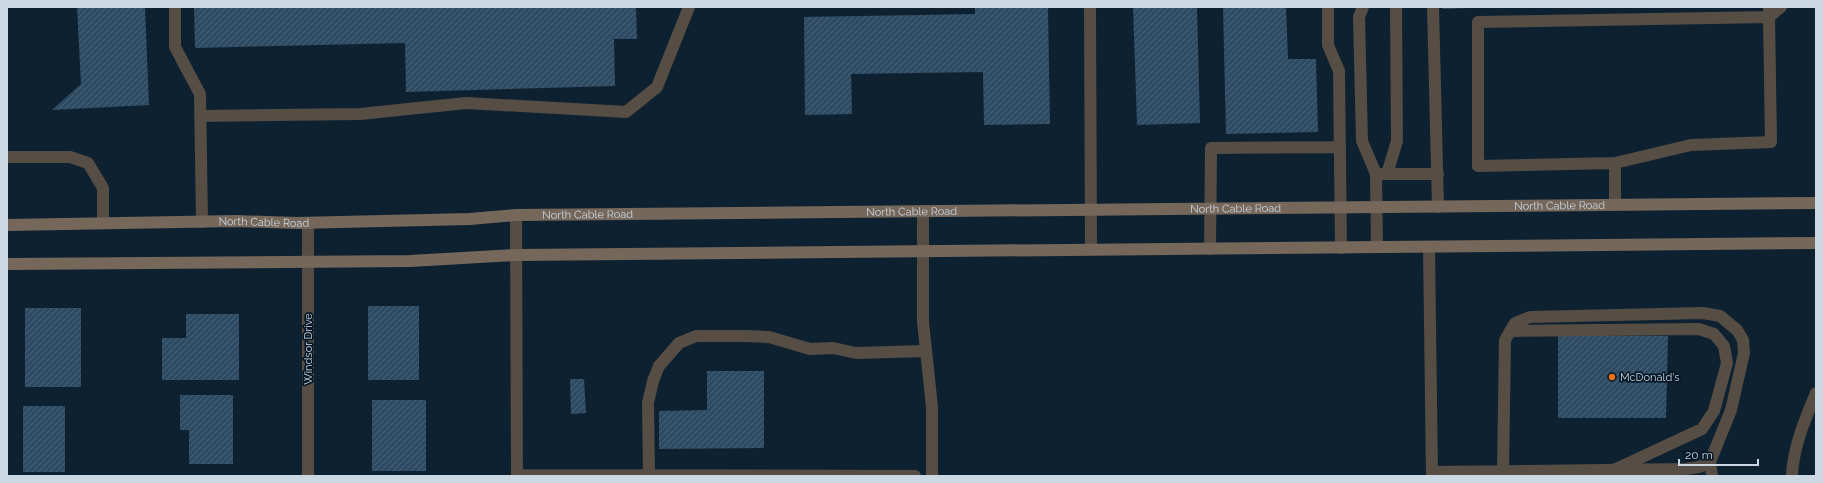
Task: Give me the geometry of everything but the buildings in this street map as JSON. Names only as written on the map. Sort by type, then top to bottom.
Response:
[{"type":"street","points":[[175,7],[175,47],[200,94],[202,222]]},
{"type":"street","points":[[200,116],[360,114],[466,103],[626,112],[657,87],[689,7]]},
{"type":"street","points":[[1090,7],[1092,249]]},
{"type":"street","points":[[1328,7],[1328,45],[1339,71],[1341,248]]},
{"type":"street","points":[[1363,7],[1359,17],[1362,141],[1381,174]]},
{"type":"street","points":[[1377,247],[1377,207],[1381,174],[1398,141],[1396,7]]},
{"type":"street","points":[[1433,7],[1438,207]]},
{"type":"street","points":[[1769,12],[1771,142],[1691,144],[1615,164],[1478,166],[1478,22],[1769,12],[1781,7]]},
{"type":"street","points":[[1210,249],[1211,148],[1339,147]]},
{"type":"street","points":[[7,157],[70,157],[88,163],[103,188],[103,223]]},
{"type":"street","points":[[1615,164],[1615,205]]},
{"type":"street","points":[[1381,174],[1438,174]]},
{"type":"street","name":"North Cable Road","points":[[7,225],[202,222],[308,223],[470,219],[516,215],[1816,203]]},
{"type":"street","points":[[922,211],[922,322],[932,407],[932,476]]},
{"type":"street","points":[[516,215],[517,475],[915,476]]},
{"type":"street","name":"Windsor Drive","points":[[308,223],[308,476]]},
{"type":"street","points":[[7,264],[307,263],[410,261],[516,255],[1816,243]]},
{"type":"street","points":[[1429,247],[1432,474],[1503,471],[1685,469],[1699,467],[1710,462]]},
{"type":"street","points":[[1503,471],[1505,340],[1515,323],[1530,317],[1702,313],[1720,316],[1737,330],[1743,340],[1744,353],[1731,410],[1710,462],[1712,476]]},
{"type":"street","points":[[1510,331],[1699,329],[1714,334],[1724,346],[1728,363],[1714,411],[1702,429],[1614,470]]},
{"type":"street","points":[[649,475],[648,403],[653,380],[659,366],[679,343],[696,336],[744,336],[769,337],[810,349],[833,348],[856,353],[925,351]]},
{"type":"street","points":[[1792,476],[1792,464],[1808,412],[1816,393]]},
{"type":"place","name":"McDonald's","points":[[1612,377]]}]
